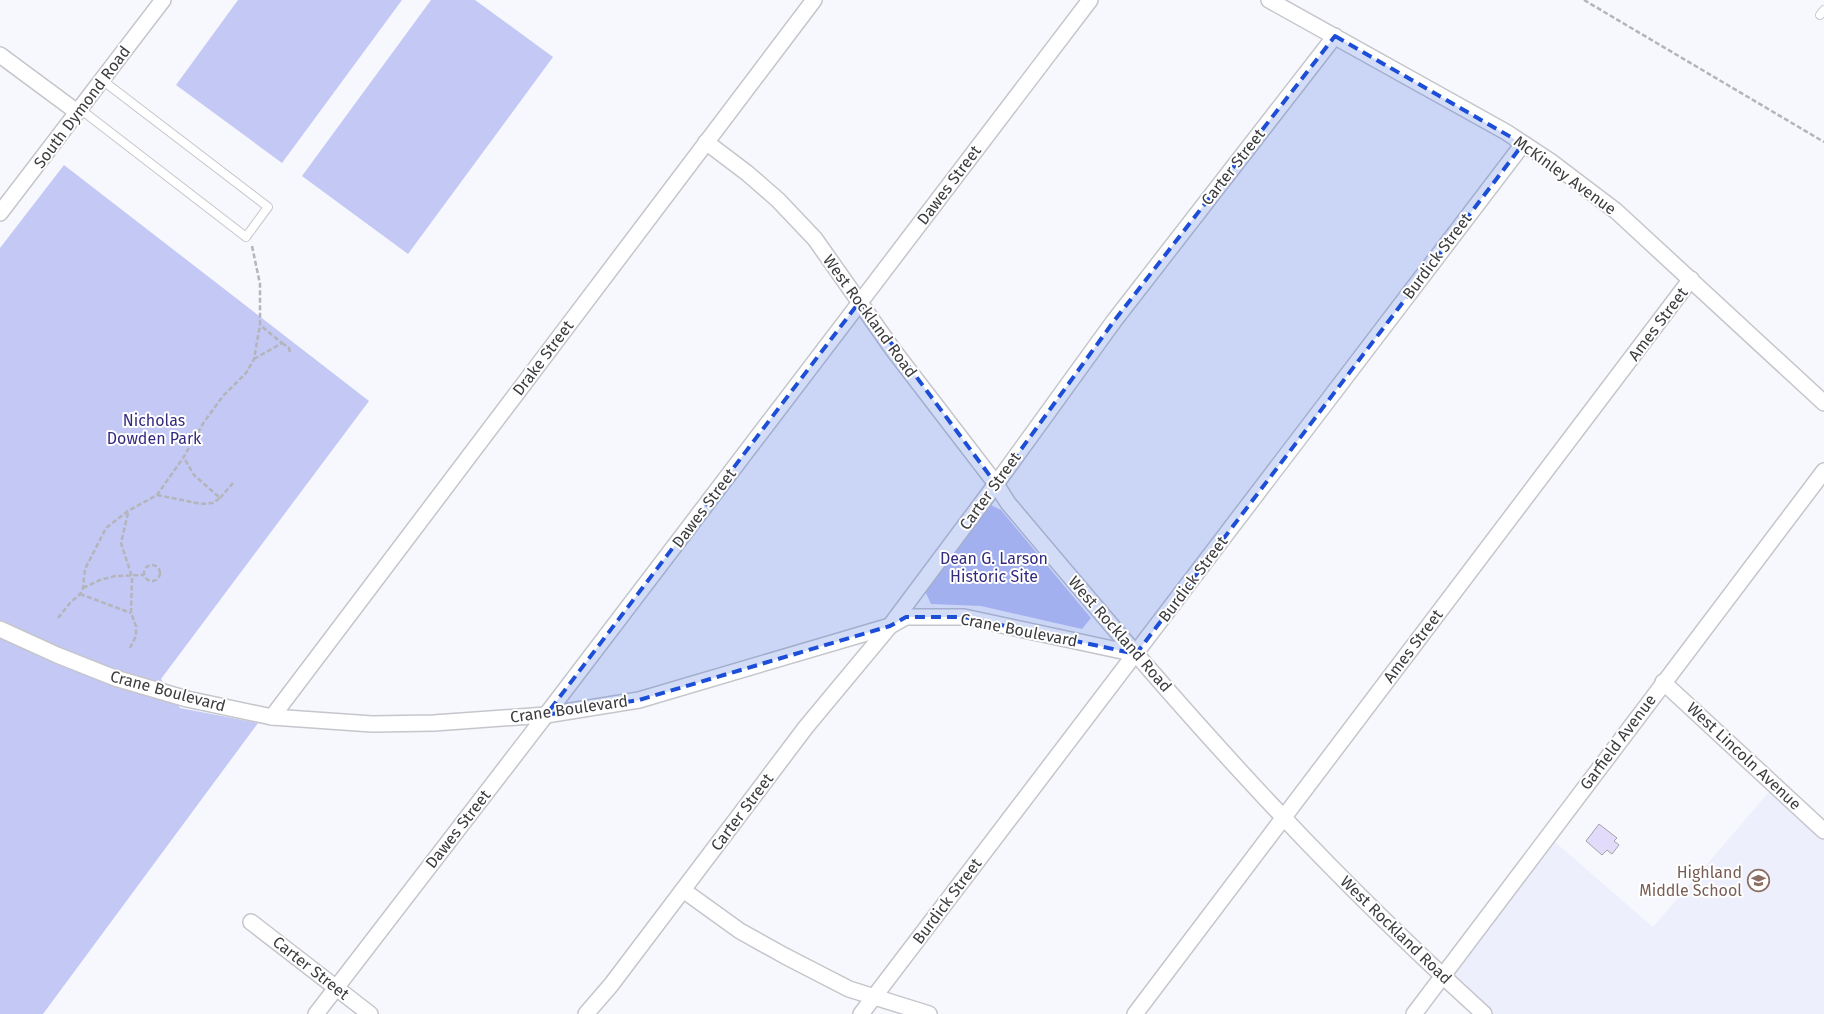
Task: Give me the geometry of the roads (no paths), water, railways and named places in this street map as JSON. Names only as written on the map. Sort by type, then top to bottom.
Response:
[{"type":"street","name":"South Dymond Road","points":[[0,213],[163,0]]},
{"type":"street","name":"Drake Street","points":[[272,716],[814,0]]},
{"type":"street","name":"Dawes Street","points":[[316,1014],[1090,0]]},
{"type":"street","name":"McKinley Avenue","points":[[1268,0],[1550,161],[1616,211],[1824,403]]},
{"type":"street","name":"Carter Street","points":[[586,1014],[611,985],[806,727],[890,626],[1114,321],[1334,36]]},
{"type":"street","points":[[0,55],[78,111]]},
{"type":"street","name":"West Rockland Road","points":[[706,142],[747,173],[778,200],[815,239],[894,351],[996,484],[1008,503],[1136,654],[1283,818],[1372,909],[1484,1014]]},
{"type":"street","name":"Burdick Street","points":[[861,1014],[1523,144]]},
{"type":"street","name":"Ames Street","points":[[1135,1014],[1691,279]]},
{"type":"street","name":"Garfield Avenue","points":[[1414,1014],[1824,471]]},
{"type":"street","name":"Crane Boulevard","points":[[0,629],[57,655],[115,678],[187,700],[272,716],[372,724],[434,723],[546,715],[639,700],[890,626],[906,617],[964,617],[1136,654]]},
{"type":"street","name":"West Lincoln Avenue","points":[[1663,682],[1824,831]]},
{"type":"street","points":[[683,890],[740,931],[849,989],[930,1014]]},
{"type":"street","name":"Carter Street","points":[[251,922],[370,1014]]},
{"type":"lane","points":[[78,111],[246,237],[268,207],[102,80]]},
{"type":"place","name":"Highland Middle School","points":[[1758,881]]},
{"type":"park label","name":"Nicholas Dowden Park","points":[[154,429]]},
{"type":"park label","name":"Dean G. Larson Historic Site","points":[[994,567]]}]
